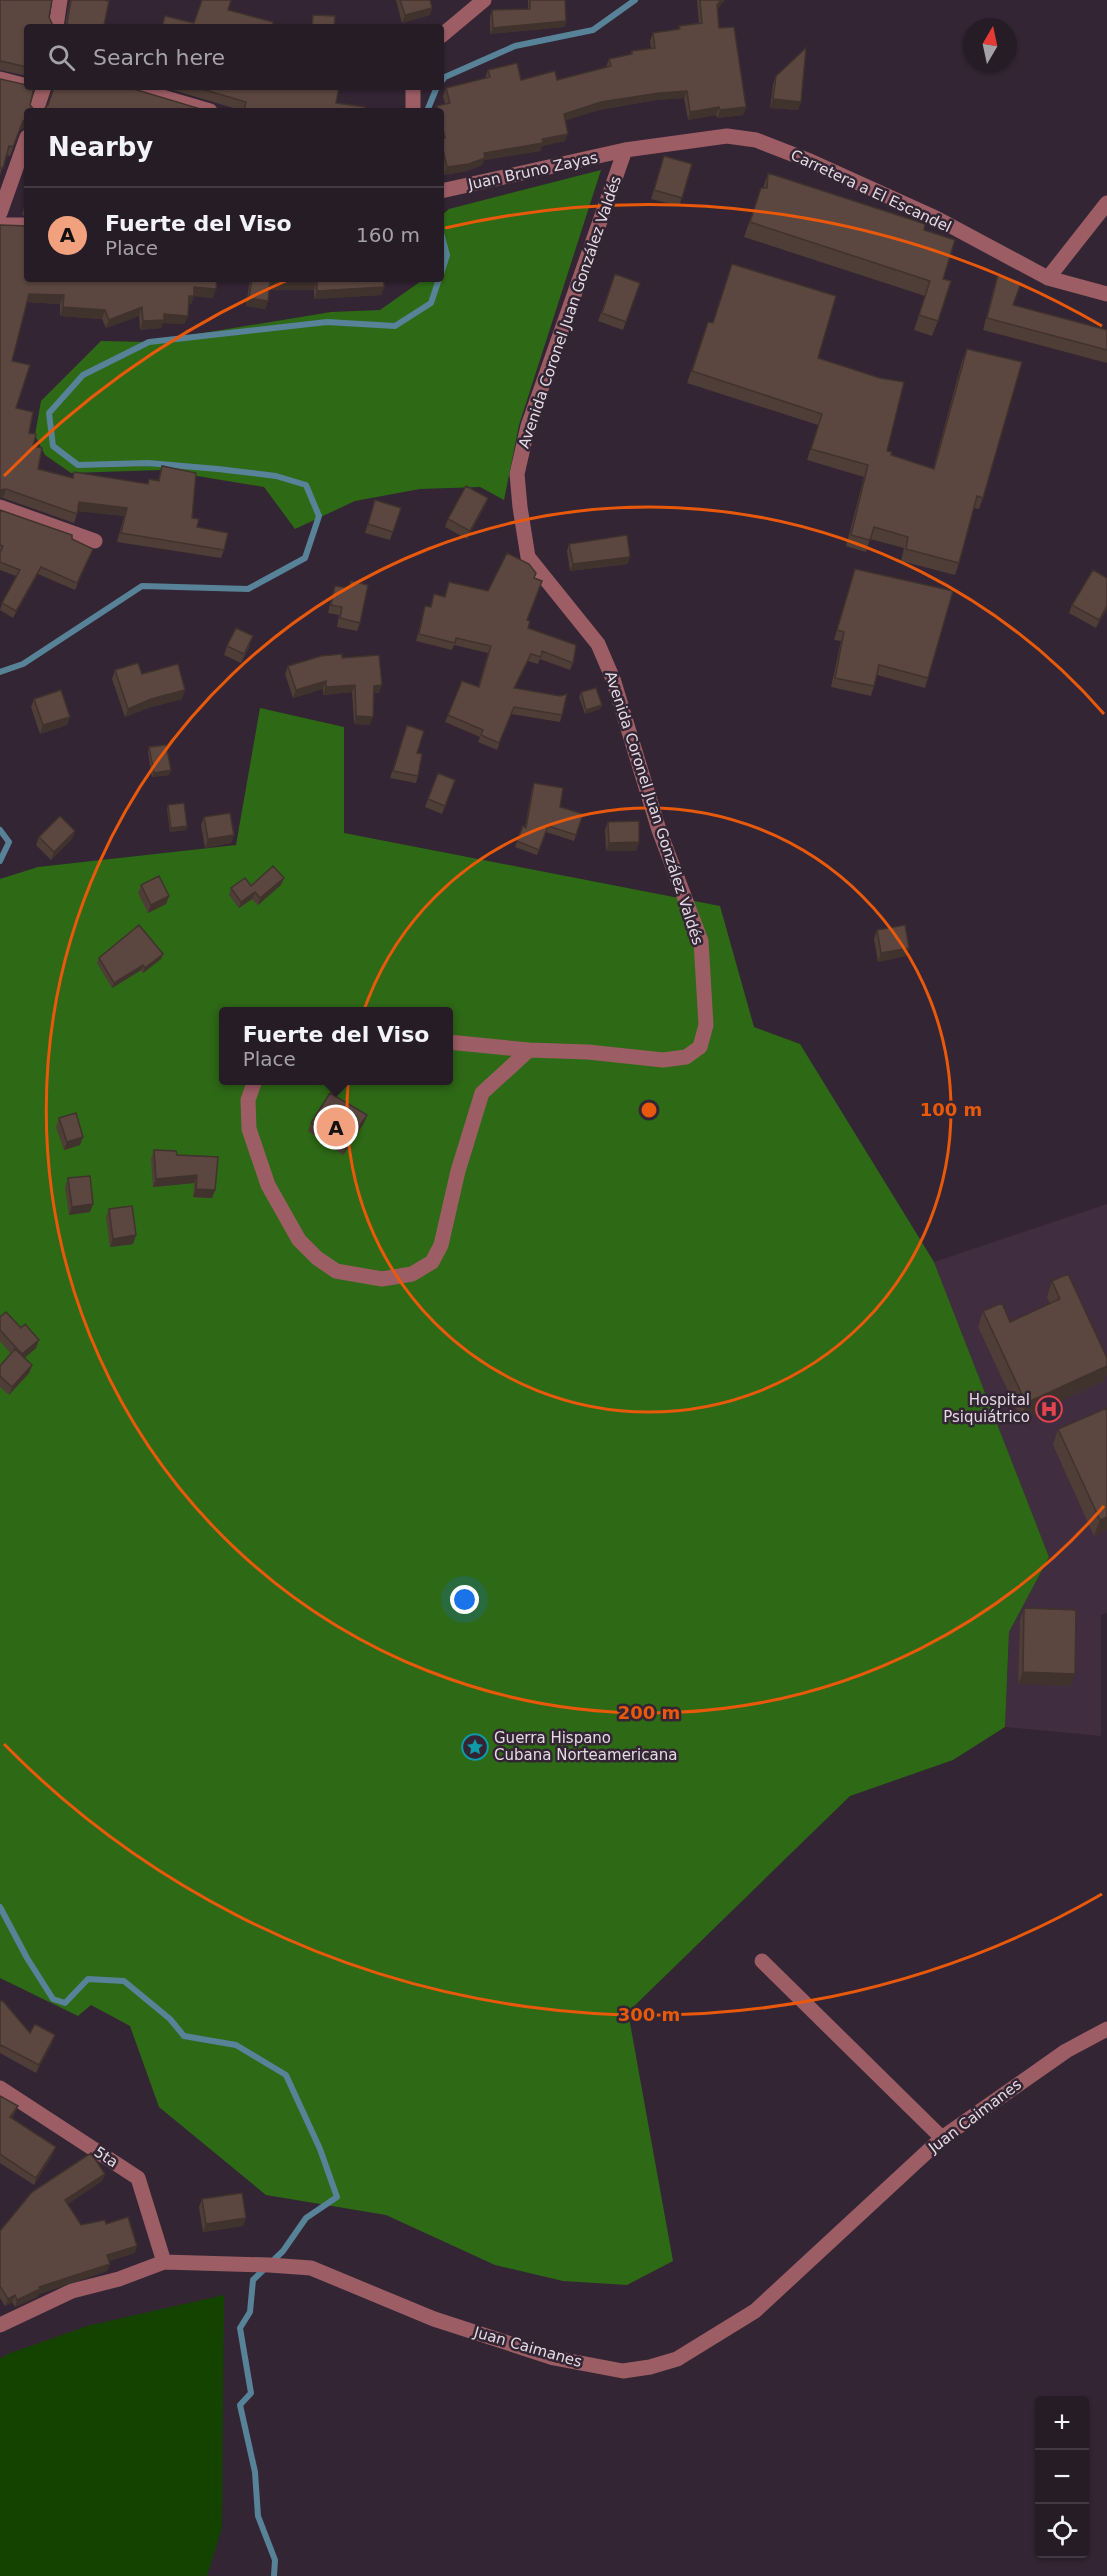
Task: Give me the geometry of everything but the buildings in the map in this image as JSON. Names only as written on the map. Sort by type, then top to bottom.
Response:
[{"type":"street","points":[[56,24],[60,0]]},
{"type":"street","points":[[444,33],[484,0]]},
{"type":"street","points":[[0,79],[24,85]]},
{"type":"street","points":[[37,108],[40,90]]},
{"type":"street","points":[[138,90],[200,108]]},
{"type":"street","points":[[413,90],[413,108]]},
{"type":"street","name":"Carretera a El Escandel","points":[[625,150],[727,136],[756,140],[810,160],[936,218],[1048,278],[1107,294]]},
{"type":"street","points":[[0,213],[24,145]]},
{"type":"street","name":"Juan Bruno Zayas","points":[[444,191],[625,150]]},
{"type":"street","name":"Avenida Coronel Juan González Valdés","points":[[453,1042],[663,1060],[686,1057],[700,1047],[706,1025],[701,941],[658,830],[613,679],[598,644],[528,557],[520,507],[517,474],[528,426],[625,150]]},
{"type":"street","points":[[1048,278],[1107,203]]},
{"type":"street","points":[[0,225],[24,225]]},
{"type":"street","points":[[0,507],[95,541]]},
{"type":"street","points":[[253,1085],[248,1100],[249,1129],[268,1185],[299,1240],[316,1258],[336,1271],[382,1279],[412,1274],[432,1262],[441,1245],[458,1171],[482,1093],[529,1050]]},
{"type":"street","points":[[762,1960],[942,2138]]},
{"type":"street","name":"Juan Caimanes","points":[[0,2325],[72,2290],[119,2279],[164,2262],[311,2268],[434,2319],[554,2358],[623,2371],[650,2367],[678,2359],[755,2311],[942,2138],[1066,2051],[1107,2029]]},
{"type":"street","name":"5ta","points":[[0,2088],[138,2178],[164,2262]]},
{"type":"shaded area","name":"Hospital Psiquiátrico","points":[[1107,1204],[1107,1613],[1101,1615],[1101,1736],[1005,1727],[1009,1632],[1049,1557],[934,1262]]},
{"type":"green space","points":[[601,170],[519,425],[504,500],[480,487],[420,489],[355,501],[295,529],[264,487],[161,470],[71,473],[45,455],[35,435],[41,401],[101,341],[149,342],[331,312],[380,310],[420,282],[444,282],[444,213],[449,209]]},
{"type":"green space","points":[[260,708],[344,727],[344,833],[720,906],[754,1027],[800,1044],[934,1262],[1049,1557],[1009,1632],[1005,1727],[953,1760],[850,1796],[628,2012],[673,2261],[627,2285],[563,2281],[495,2265],[386,2215],[266,2195],[159,2107],[130,2026],[91,2005],[78,2016],[0,1978],[0,879],[38,867],[236,845]]},
{"type":"green space","points":[[224,2295],[222,2528],[207,2576],[0,2576],[0,2359],[8,2354],[87,2326]]},
{"type":"waterway","points":[[444,78],[515,46],[593,30],[635,0]]},
{"type":"waterway","points":[[428,108],[436,90]]},
{"type":"waterway","points":[[444,244],[447,255],[444,264]]},
{"type":"waterway","points":[[0,672],[23,664],[142,586],[248,589],[305,558],[319,516],[306,485],[276,476],[148,463],[78,465],[53,446],[49,413],[83,375],[149,342],[327,322],[395,326],[431,303],[438,282]]},
{"type":"waterway","points":[[0,830],[9,842],[0,861]]},
{"type":"waterway","points":[[0,1907],[27,1958],[53,1999],[65,2003],[88,1979],[124,1981],[170,2019],[184,2036],[236,2045],[286,2075],[320,2149],[337,2197],[306,2218],[283,2251],[253,2280],[250,2312],[240,2328],[251,2393],[240,2405],[255,2472],[258,2516],[275,2560],[274,2576]]},
{"type":"place","name":"Fuerte del Viso","points":[[336,1127]]},
{"type":"place","name":"Hospital Psiquiátrico","points":[[1049,1409]]},
{"type":"place","name":"Guerra Hispano Cubana Norteamericana","points":[[475,1747]]}]
